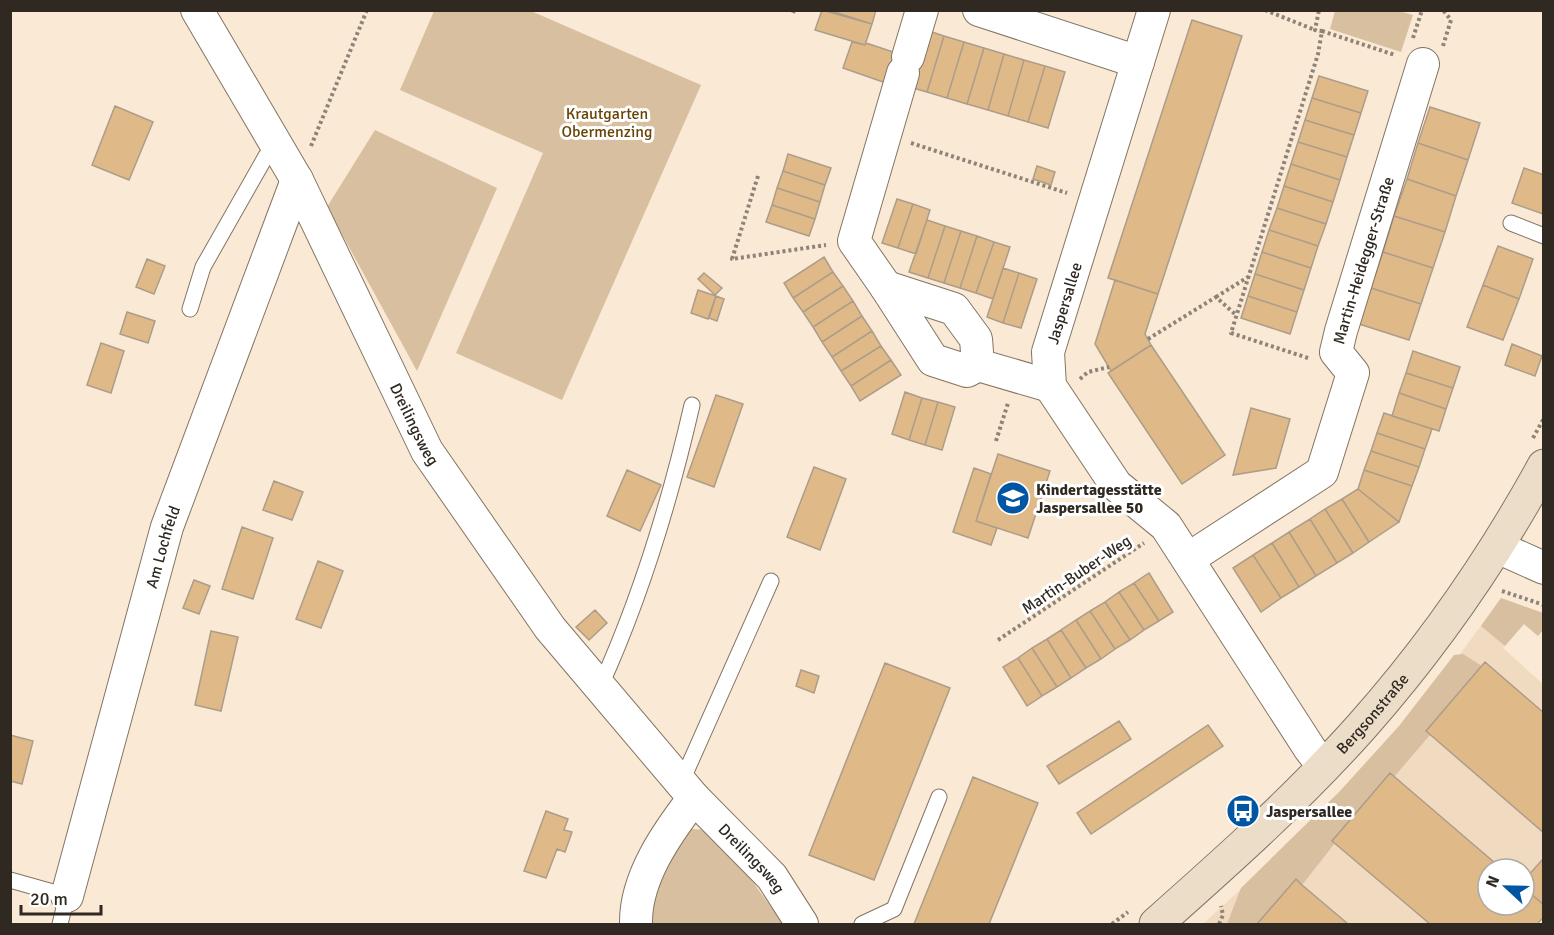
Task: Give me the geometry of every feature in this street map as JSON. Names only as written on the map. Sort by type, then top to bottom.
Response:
[{"type":"street","name":"Dreilingsweg","points":[[197,10],[297,180],[427,451],[550,628],[687,790],[772,877],[802,924]]},
{"type":"street","points":[[922,10],[854,241],[933,360],[967,371],[978,365],[1050,386],[1116,485],[1166,526],[1310,749],[1324,767]]},
{"type":"street","name":"Jaspersallee","points":[[1050,386],[1048,352],[1154,10]]},
{"type":"street","points":[[984,11],[1138,62]]},
{"type":"street","name":"Martin-Heidegger-Straße","points":[[1353,373],[1336,352],[1424,64]]},
{"type":"street","name":"Am Lochfeld","points":[[64,910],[166,527],[297,180]]},
{"type":"street","points":[[886,287],[954,309],[976,339],[978,365]]},
{"type":"street","points":[[1188,559],[1322,472],[1353,373]]},
{"type":"street","name":"Bergsonstraße","points":[[1143,918],[1270,821],[1324,767],[1385,699],[1426,648],[1497,547],[1536,456]]},
{"type":"street","points":[[1497,547],[1544,567]]},
{"type":"street","points":[[636,924],[642,890],[687,790]]},
{"type":"lane","points":[[190,309],[203,267],[266,156],[276,144]]},
{"type":"lane","points":[[1511,223],[1544,236]]},
{"type":"lane","points":[[600,687],[613,659],[671,494],[693,405]]},
{"type":"lane","points":[[687,790],[771,581]]},
{"type":"lane","points":[[862,924],[894,909],[939,797]]},
{"type":"lane","points":[[10,880],[64,910]]},
{"type":"path","points":[[297,180],[367,10]]},
{"type":"path","points":[[1265,10],[1316,30],[1424,64]]},
{"type":"path","points":[[1316,30],[1319,10]]},
{"type":"path","points":[[1322,31],[1318,54],[1231,333],[1353,373]]},
{"type":"path","points":[[1384,52],[1386,47]]},
{"type":"path","points":[[885,135],[1095,202]]},
{"type":"path","points":[[758,176],[732,259],[854,241]]},
{"type":"path","points":[[1148,339],[1248,277]]},
{"type":"path","points":[[1216,297],[1236,315]]},
{"type":"path","points":[[1088,372],[1109,367]]},
{"type":"path","points":[[996,441],[1016,376]]},
{"type":"path","points":[[1536,456],[1544,418]]},
{"type":"path","name":"Martin-Buber-Weg","points":[[998,640],[1126,556],[1166,526]]},
{"type":"path","points":[[1495,589],[1544,605]]},
{"type":"path","points":[[1218,897],[1223,915],[1219,924]]},
{"type":"path","points":[[1112,924],[1143,918]]},
{"type":"shaded area","points":[[1501,598],[1543,613],[1543,630],[1538,636],[1524,624],[1503,648],[1543,684],[1543,713],[1485,663],[1426,731],[1543,833],[1543,858],[1536,866],[1536,857],[1476,857],[1476,865],[1333,841],[1430,924],[1348,924],[1296,879],[1257,924],[1203,924],[1314,822],[1434,690]]},
{"type":"green space","name":"Krautgarten Obermenzing","points":[[434,11],[531,11],[701,85],[562,400],[456,353],[543,153],[400,90]]},
{"type":"green space","points":[[1335,11],[1399,11],[1413,15],[1401,52],[1330,29]]},
{"type":"green space","points":[[375,130],[497,188],[417,371],[327,207]]},
{"type":"green space","points":[[1501,598],[1543,613],[1543,630],[1538,636],[1524,624],[1505,646],[1481,626]]},
{"type":"green space","points":[[1463,654],[1482,666],[1426,731],[1430,735],[1394,777],[1390,773],[1302,885],[1295,880],[1257,924],[1227,924],[1241,888],[1340,791],[1399,726],[1454,655]]},
{"type":"green space","points":[[692,829],[709,830],[733,854],[783,924],[648,924],[648,911],[678,834]]},
{"type":"building","points":[[822,10],[872,24],[865,45],[815,30]]},
{"type":"building","points":[[828,10],[876,10],[872,24]]},
{"type":"building","points":[[1192,20],[1242,36],[1158,294],[1108,278]]},
{"type":"building","points":[[923,29],[944,36],[927,92],[906,86]]},
{"type":"building","points":[[944,36],[964,42],[947,98],[927,92]]},
{"type":"building","points":[[852,42],[865,45],[866,43],[896,53],[886,83],[843,68]]},
{"type":"building","points":[[964,42],[984,48],[967,104],[947,98]]},
{"type":"building","points":[[984,48],[1004,54],[988,110],[967,104]]},
{"type":"building","points":[[1004,54],[1024,60],[1008,116],[988,110]]},
{"type":"building","points":[[1024,60],[1045,66],[1028,122],[1008,116]]},
{"type":"building","points":[[1045,66],[1065,72],[1048,128],[1028,122]]},
{"type":"building","points":[[1319,76],[1368,91],[1361,113],[1312,98]]},
{"type":"building","points":[[1312,98],[1361,113],[1354,135],[1305,120]]},
{"type":"building","points":[[115,106],[153,122],[129,180],[92,165]]},
{"type":"building","points":[[1430,107],[1480,123],[1468,160],[1418,143]]},
{"type":"building","points":[[1305,120],[1354,135],[1347,157],[1298,142]]},
{"type":"building","points":[[1298,142],[1347,157],[1340,180],[1291,164]]},
{"type":"building","points":[[1418,143],[1468,160],[1456,196],[1407,179]]},
{"type":"building","points":[[788,154],[831,168],[825,185],[783,171]]},
{"type":"building","points":[[1291,164],[1340,180],[1333,202],[1284,186]]},
{"type":"building","points":[[1037,166],[1055,172],[1051,185],[1033,179]]},
{"type":"building","points":[[1524,168],[1544,175],[1543,214],[1512,203]]},
{"type":"building","points":[[783,171],[825,185],[820,202],[777,188]]},
{"type":"building","points":[[1407,179],[1456,196],[1445,232],[1394,216]]},
{"type":"building","points":[[1284,186],[1333,202],[1326,224],[1277,208]]},
{"type":"building","points":[[777,188],[820,202],[815,219],[772,205]]},
{"type":"building","points":[[897,199],[913,204],[898,248],[882,243]]},
{"type":"building","points":[[913,204],[930,210],[916,254],[898,248]]},
{"type":"building","points":[[772,205],[815,219],[809,236],[766,222]]},
{"type":"building","points":[[1277,208],[1326,224],[1318,246],[1269,230]]},
{"type":"building","points":[[1394,216],[1445,232],[1433,268],[1383,252]]},
{"type":"building","points":[[927,220],[945,226],[928,278],[909,272]]},
{"type":"building","points":[[945,226],[961,231],[944,283],[928,278]]},
{"type":"building","points":[[1269,230],[1318,246],[1311,268],[1262,252]]},
{"type":"building","points":[[961,231],[977,236],[960,288],[944,283]]},
{"type":"building","points":[[977,236],[994,242],[976,293],[960,288]]},
{"type":"building","points":[[994,242],[1010,247],[993,299],[976,293]]},
{"type":"building","points":[[1498,246],[1533,259],[1519,299],[1483,285]]},
{"type":"building","points":[[1262,252],[1311,268],[1304,290],[1255,274]]},
{"type":"building","points":[[1383,252],[1433,268],[1421,304],[1371,288]]},
{"type":"building","points":[[824,257],[833,272],[793,298],[784,283]]},
{"type":"building","points":[[147,259],[165,266],[154,294],[136,287]]},
{"type":"building","points":[[1003,268],[1019,273],[1003,323],[987,317]]},
{"type":"building","points":[[833,272],[843,286],[803,312],[793,298]]},
{"type":"building","points":[[704,273],[722,288],[715,295],[698,279]]},
{"type":"building","points":[[1019,273],[1037,279],[1021,328],[1003,323]]},
{"type":"building","points":[[1255,274],[1304,290],[1297,312],[1248,296]]},
{"type":"building","points":[[1115,280],[1158,294],[1145,334],[1151,345],[1111,371],[1095,344]]},
{"type":"building","points":[[1483,285],[1519,299],[1503,340],[1467,327]]},
{"type":"building","points":[[843,286],[853,301],[813,327],[803,312]]},
{"type":"building","points":[[1371,288],[1421,304],[1409,340],[1359,324]]},
{"type":"building","points":[[698,290],[716,296],[708,319],[691,313]]},
{"type":"building","points":[[716,296],[724,299],[717,321],[709,318]]},
{"type":"building","points":[[1248,296],[1297,312],[1290,334],[1241,318]]},
{"type":"building","points":[[853,301],[862,316],[822,342],[813,327]]},
{"type":"building","points":[[127,312],[155,321],[148,343],[120,334]]},
{"type":"building","points":[[862,316],[872,331],[832,357],[822,342]]},
{"type":"building","points":[[872,331],[881,346],[841,371],[832,357]]},
{"type":"building","points":[[101,343],[124,351],[111,393],[87,385]]},
{"type":"building","points":[[1512,344],[1542,356],[1535,376],[1505,365]]},
{"type":"building","points":[[1151,345],[1225,455],[1182,484],[1108,373]]},
{"type":"building","points":[[881,346],[891,360],[851,386],[841,371]]},
{"type":"building","points":[[1413,351],[1460,367],[1453,388],[1406,373]]},
{"type":"building","points":[[891,360],[901,375],[860,401],[851,386]]},
{"type":"building","points":[[1406,373],[1453,388],[1446,409],[1399,393]]},
{"type":"building","points":[[905,392],[922,398],[909,440],[892,434]]},
{"type":"building","points":[[1399,393],[1446,409],[1439,431],[1392,416]]},
{"type":"building","points":[[716,395],[743,404],[714,487],[687,477]]},
{"type":"building","points":[[922,398],[938,402],[925,445],[909,440]]},
{"type":"building","points":[[938,402],[955,407],[942,450],[925,445]]},
{"type":"building","points":[[1251,408],[1290,419],[1276,468],[1233,475]]},
{"type":"building","points":[[1384,413],[1432,429],[1425,449],[1377,433]]},
{"type":"building","points":[[1377,433],[1425,449],[1419,467],[1371,451]]},
{"type":"building","points":[[1371,451],[1419,467],[1412,486],[1364,470]]},
{"type":"building","name":"Kindertagesstätte Jaspersallee 50","points":[[998,454],[1050,471],[1028,538],[976,521]]},
{"type":"building","points":[[814,467],[846,479],[820,550],[787,537]]},
{"type":"building","points":[[974,468],[991,474],[976,521],[997,528],[991,545],[953,532]]},
{"type":"building","points":[[627,470],[661,485],[640,531],[607,516]]},
{"type":"building","points":[[1364,470],[1412,486],[1399,522],[1358,489]]},
{"type":"building","points":[[274,481],[303,492],[292,520],[263,510]]},
{"type":"building","points":[[1358,489],[1399,522],[1369,542],[1342,499]]},
{"type":"building","points":[[1342,499],[1369,542],[1353,553],[1325,509]]},
{"type":"building","points":[[1325,509],[1353,553],[1337,563],[1310,519]]},
{"type":"building","points":[[1310,519],[1337,563],[1316,576],[1289,532]]},
{"type":"building","points":[[242,527],[273,538],[253,599],[222,589]]},
{"type":"building","points":[[1289,532],[1316,576],[1299,587],[1272,543]]},
{"type":"building","points":[[1272,543],[1299,587],[1281,598],[1253,555]]},
{"type":"building","points":[[1253,555],[1281,598],[1261,612],[1233,568]]},
{"type":"building","points":[[318,561],[343,571],[321,628],[296,619]]},
{"type":"building","points":[[1149,573],[1173,612],[1159,621],[1134,583]]},
{"type":"building","points":[[194,580],[210,586],[199,614],[183,608]]},
{"type":"building","points":[[1134,583],[1159,621],[1144,630],[1119,592]]},
{"type":"building","points":[[1119,592],[1144,630],[1130,640],[1105,602]]},
{"type":"building","points":[[1105,602],[1130,640],[1115,649],[1090,611]]},
{"type":"building","points":[[595,610],[607,623],[589,640],[576,627]]},
{"type":"building","points":[[1090,611],[1115,649],[1101,659],[1076,620]]},
{"type":"building","points":[[1076,620],[1101,659],[1086,668],[1061,630]]},
{"type":"building","points":[[1061,630],[1086,668],[1071,678],[1047,639]]},
{"type":"building","points":[[211,631],[238,637],[221,711],[195,705]]},
{"type":"building","points":[[1047,639],[1071,678],[1057,687],[1032,648]]},
{"type":"building","points":[[1032,648],[1057,687],[1042,696],[1018,658]]},
{"type":"building","points":[[1018,658],[1042,696],[1027,706],[1003,667]]},
{"type":"building","points":[[1485,662],[1544,713],[1544,833],[1426,731]]},
{"type":"building","points":[[885,663],[950,688],[874,880],[809,855]]},
{"type":"building","points":[[801,670],[819,676],[814,693],[796,686]]},
{"type":"building","points":[[1119,721],[1131,739],[1059,784],[1047,766]]},
{"type":"building","points":[[1208,725],[1223,746],[1091,834],[1077,813]]},
{"type":"building","points":[[10,735],[33,741],[22,784],[10,781]]},
{"type":"building","points":[[1390,773],[1488,857],[1476,857],[1476,917],[1536,917],[1536,898],[1544,905],[1544,917],[1537,924],[1430,924],[1332,841]]},
{"type":"building","points":[[973,777],[1038,803],[989,924],[914,924]]},
{"type":"building","points":[[546,811],[568,819],[564,830],[572,832],[565,852],[557,849],[546,878],[524,871]]},
{"type":"building","points":[[1544,858],[1544,905],[1536,898],[1536,867]]},
{"type":"building","points":[[1296,879],[1302,885],[1348,924],[1257,924]]},
{"type":"place","name":"Kindertagesstätte Jaspersallee 50","points":[[1013,498]]},
{"type":"place","name":"Jaspersallee","points":[[1243,811]]}]
